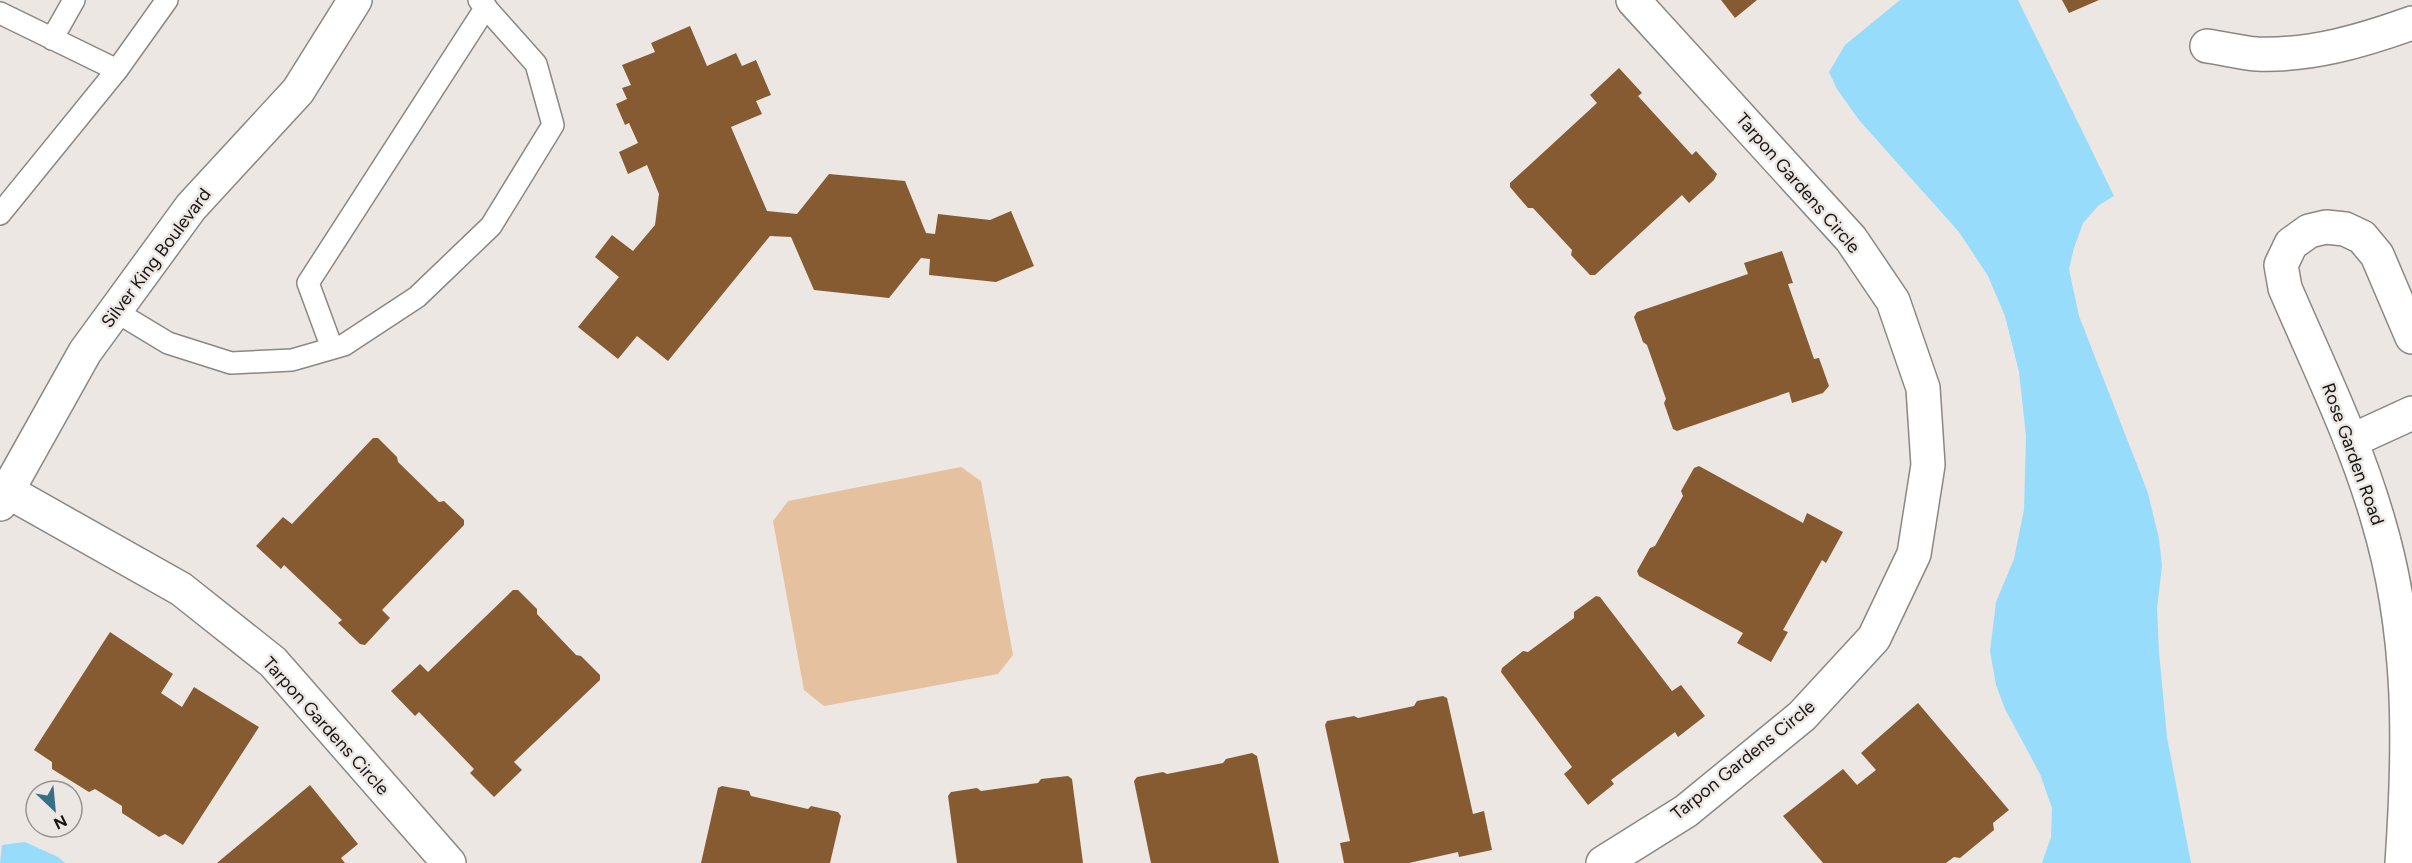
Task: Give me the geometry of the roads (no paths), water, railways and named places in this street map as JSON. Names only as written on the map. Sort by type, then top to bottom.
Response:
[{"type":"street","name":"Silver King Boulevard","points":[[3,497],[85,352],[191,207],[298,91],[355,0]]},
{"type":"street","name":"Tarpon Gardens Circle","points":[[1603,863],[1686,811],[1793,723],[1874,638],[1914,554],[1928,465],[1923,388],[1893,301],[1851,239],[1633,0]]},
{"type":"street","points":[[2207,46],[2255,54],[2295,53],[2355,42],[2412,22]]},
{"type":"street","name":"Rose Garden Road","points":[[2402,863],[2408,776],[2407,689],[2402,632],[2379,522],[2351,441],[2285,288],[2281,265],[2291,244],[2309,231],[2326,227],[2345,229],[2362,237],[2377,255],[2412,337]]},
{"type":"street","points":[[2351,441],[2412,413]]},
{"type":"street","name":"Tarpon Gardens Circle","points":[[3,497],[181,589],[273,662],[449,863]]},
{"type":"lane","points":[[52,39],[74,0]]},
{"type":"lane","points":[[0,214],[117,70],[167,0]]},
{"type":"lane","points":[[115,311],[168,344],[231,363],[292,360],[344,345],[417,297],[491,226],[553,125],[536,64],[482,4],[308,283],[332,348]]},
{"type":"lane","points":[[0,13],[117,70]]},
{"type":"water","points":[[1900,0],[2018,0],[2114,196],[2099,205],[2083,223],[2069,269],[2079,316],[2148,493],[2159,539],[2162,566],[2157,608],[2167,737],[2191,863],[2042,863],[2051,837],[2052,808],[2040,774],[2005,709],[1996,685],[1990,651],[1996,602],[2014,559],[2024,510],[2026,436],[2019,372],[2005,316],[1988,276],[1959,232],[1859,120],[1837,89],[1829,72],[1845,45]]},
{"type":"water","points":[[25,842],[58,857],[65,863],[0,863],[2,845]]}]
